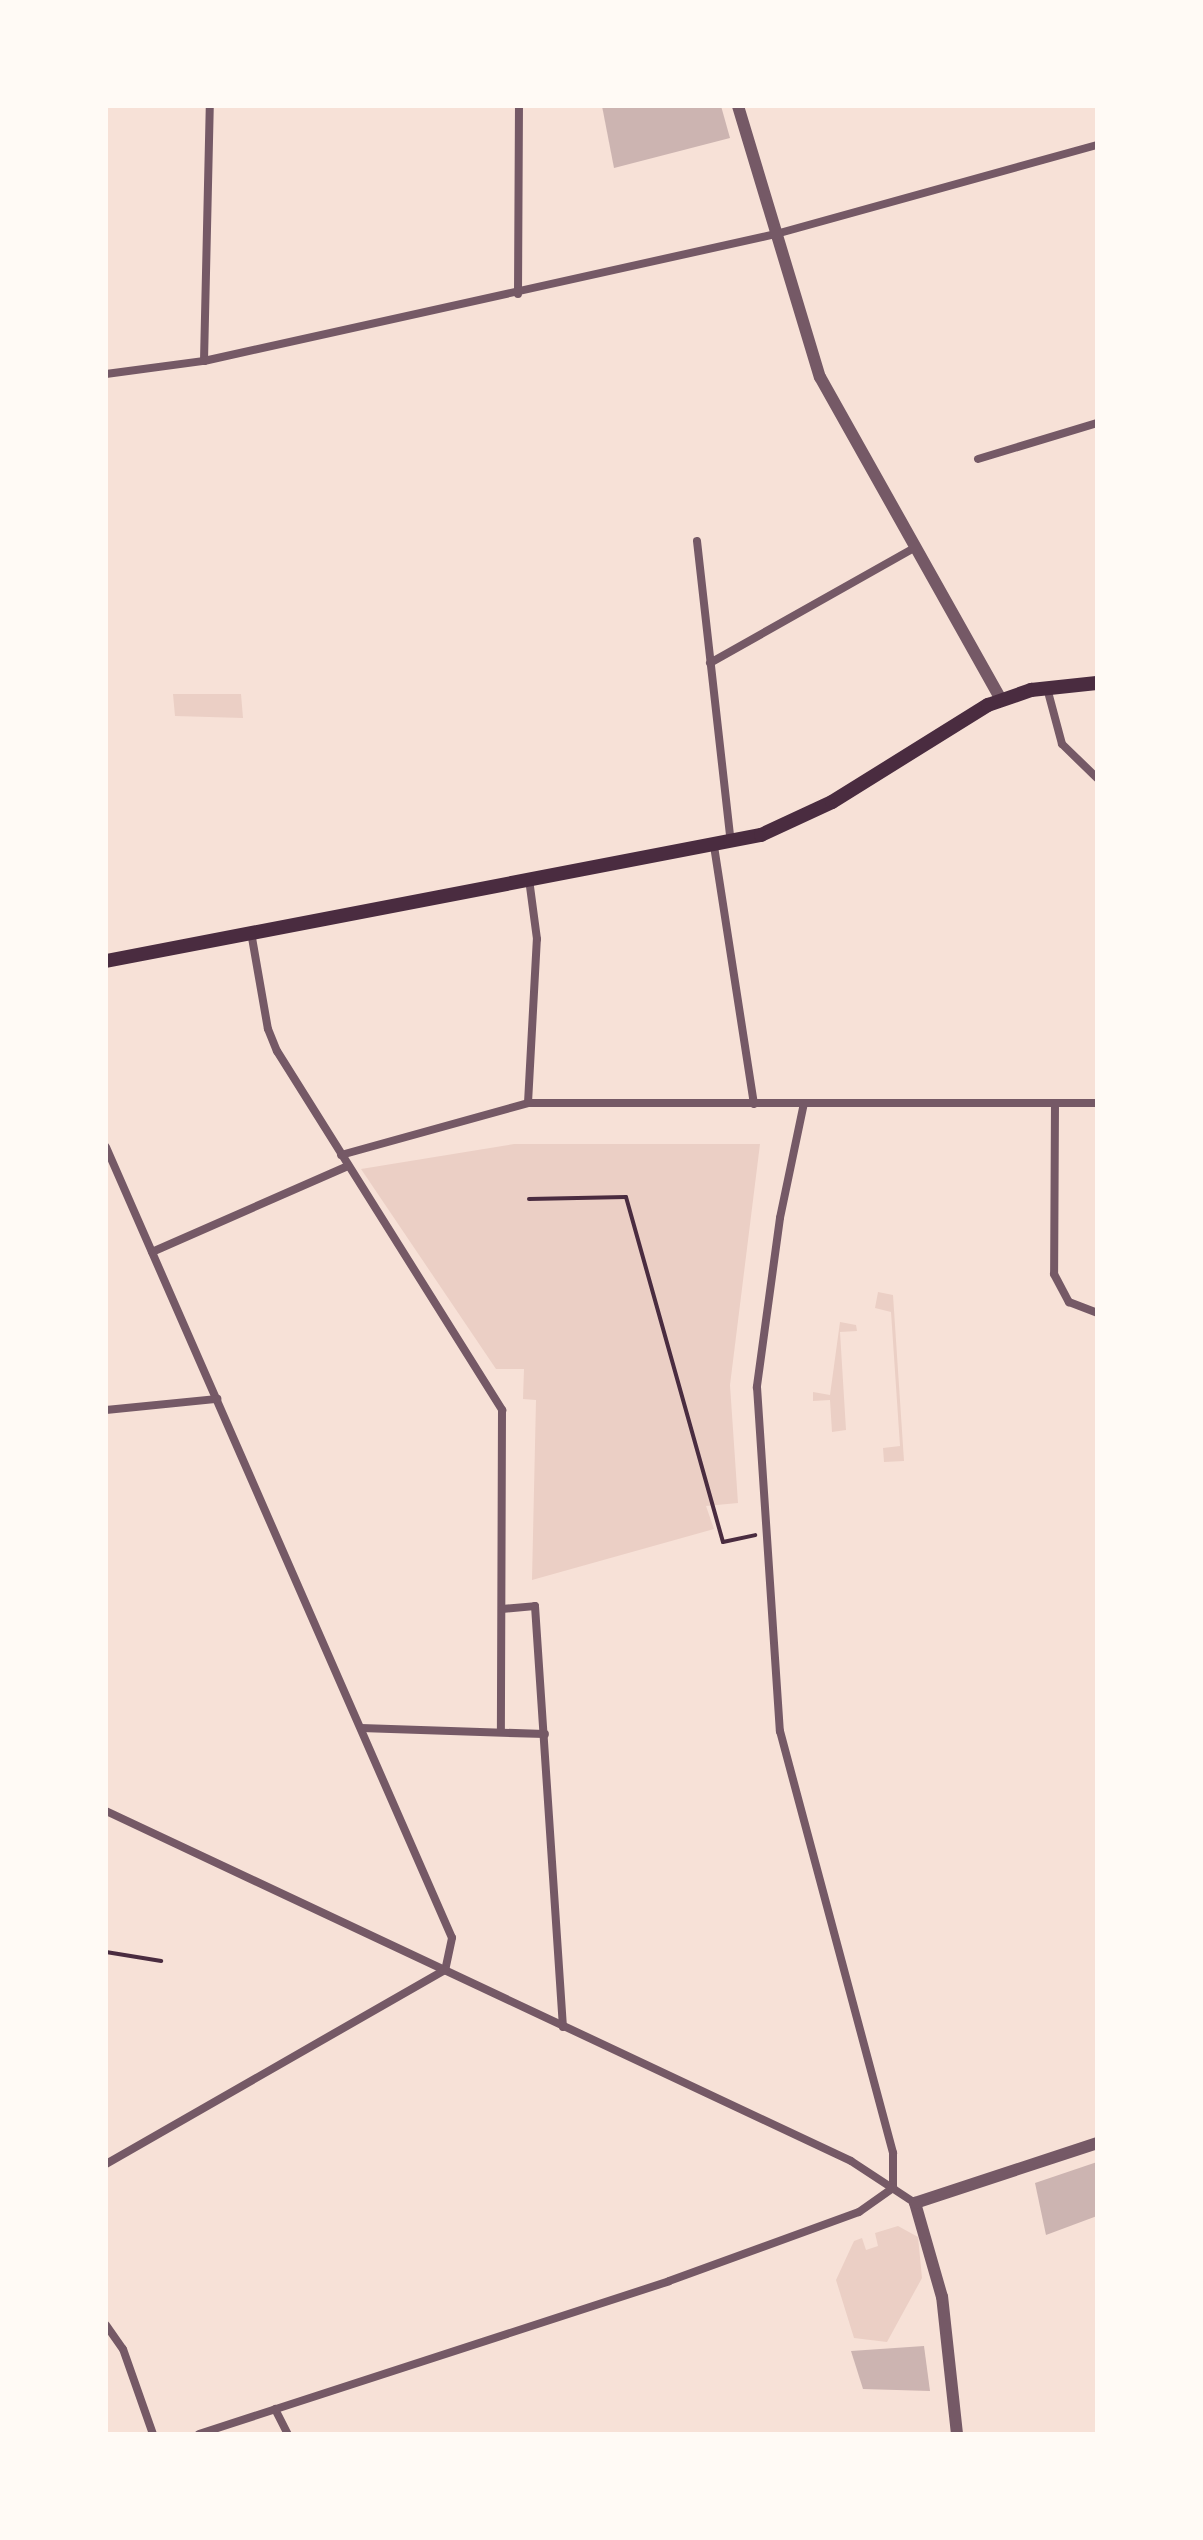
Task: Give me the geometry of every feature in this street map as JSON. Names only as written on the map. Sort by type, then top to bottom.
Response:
[{"type":"main road","points":[[106,961],[731,843],[812,813],[1001,699],[1047,688],[1097,683]]},
{"type":"street","points":[[204,361],[210,106]]},
{"type":"street","points":[[518,294],[519,106]]},
{"type":"street","points":[[738,106],[820,377],[1001,699]]},
{"type":"street","points":[[106,374],[204,361],[518,294],[776,234],[1097,145]]},
{"type":"street","points":[[978,459],[1097,423]]},
{"type":"street","points":[[697,541],[731,843]]},
{"type":"street","points":[[710,663],[914,548]]},
{"type":"street","points":[[1047,688],[1062,744],[1097,778]]},
{"type":"street","points":[[714,846],[754,1104]]},
{"type":"street","points":[[528,1103],[537,939],[529,879]]},
{"type":"street","points":[[251,932],[271,1039],[502,1410],[501,1732]]},
{"type":"street","points":[[341,1155],[528,1103],[1097,1103]]},
{"type":"street","points":[[804,1103],[780,1218],[757,1387],[782,1749],[893,2153],[893,2188]]},
{"type":"street","points":[[1055,1103],[1054,1274],[1069,1302],[1097,1313]]},
{"type":"street","points":[[106,1147],[452,1938],[445,1970],[106,2164]]},
{"type":"street","points":[[152,1252],[348,1166]]},
{"type":"street","points":[[106,1410],[217,1399]]},
{"type":"street","points":[[502,1609],[535,1606],[563,2027]]},
{"type":"street","points":[[361,1728],[545,1734]]},
{"type":"street","points":[[106,1811],[851,2161],[915,2203],[942,2297],[957,2434]]},
{"type":"street","points":[[915,2203],[1097,2143]]},
{"type":"street","points":[[199,2434],[669,2281],[859,2212],[893,2188]]},
{"type":"street","points":[[106,2325],[123,2349],[153,2434]]},
{"type":"street","points":[[275,2409],[288,2434]]},
{"type":"path","points":[[529,1199],[626,1197],[723,1542],[765,1533]]},
{"type":"path","points":[[106,1952],[161,1961]]},
{"type":"shaded area","points":[[173,694],[241,694],[243,718],[175,716]]},
{"type":"shaded area","points":[[514,1144],[760,1144],[730,1385],[738,1503],[706,1506],[714,1529],[532,1580],[536,1400],[523,1399],[524,1369],[496,1369],[361,1169]]},
{"type":"shaded area","points":[[878,1292],[893,1295],[904,1461],[884,1462],[883,1448],[900,1446],[891,1312],[875,1308]]},
{"type":"shaded area","points":[[840,1322],[856,1325],[857,1331],[840,1332],[846,1430],[832,1432],[830,1400],[813,1401],[813,1392],[830,1395]]},
{"type":"shaded area","points":[[898,2226],[918,2237],[922,2278],[887,2342],[854,2338],[836,2280],[854,2241],[862,2238],[866,2250],[878,2246],[875,2233]]},
{"type":"building","points":[[602,106],[721,106],[730,138],[614,168]]},
{"type":"building","points":[[1097,2162],[1097,2216],[1046,2235],[1035,2183]]},
{"type":"building","points":[[924,2346],[930,2391],[863,2389],[851,2351]]}]
